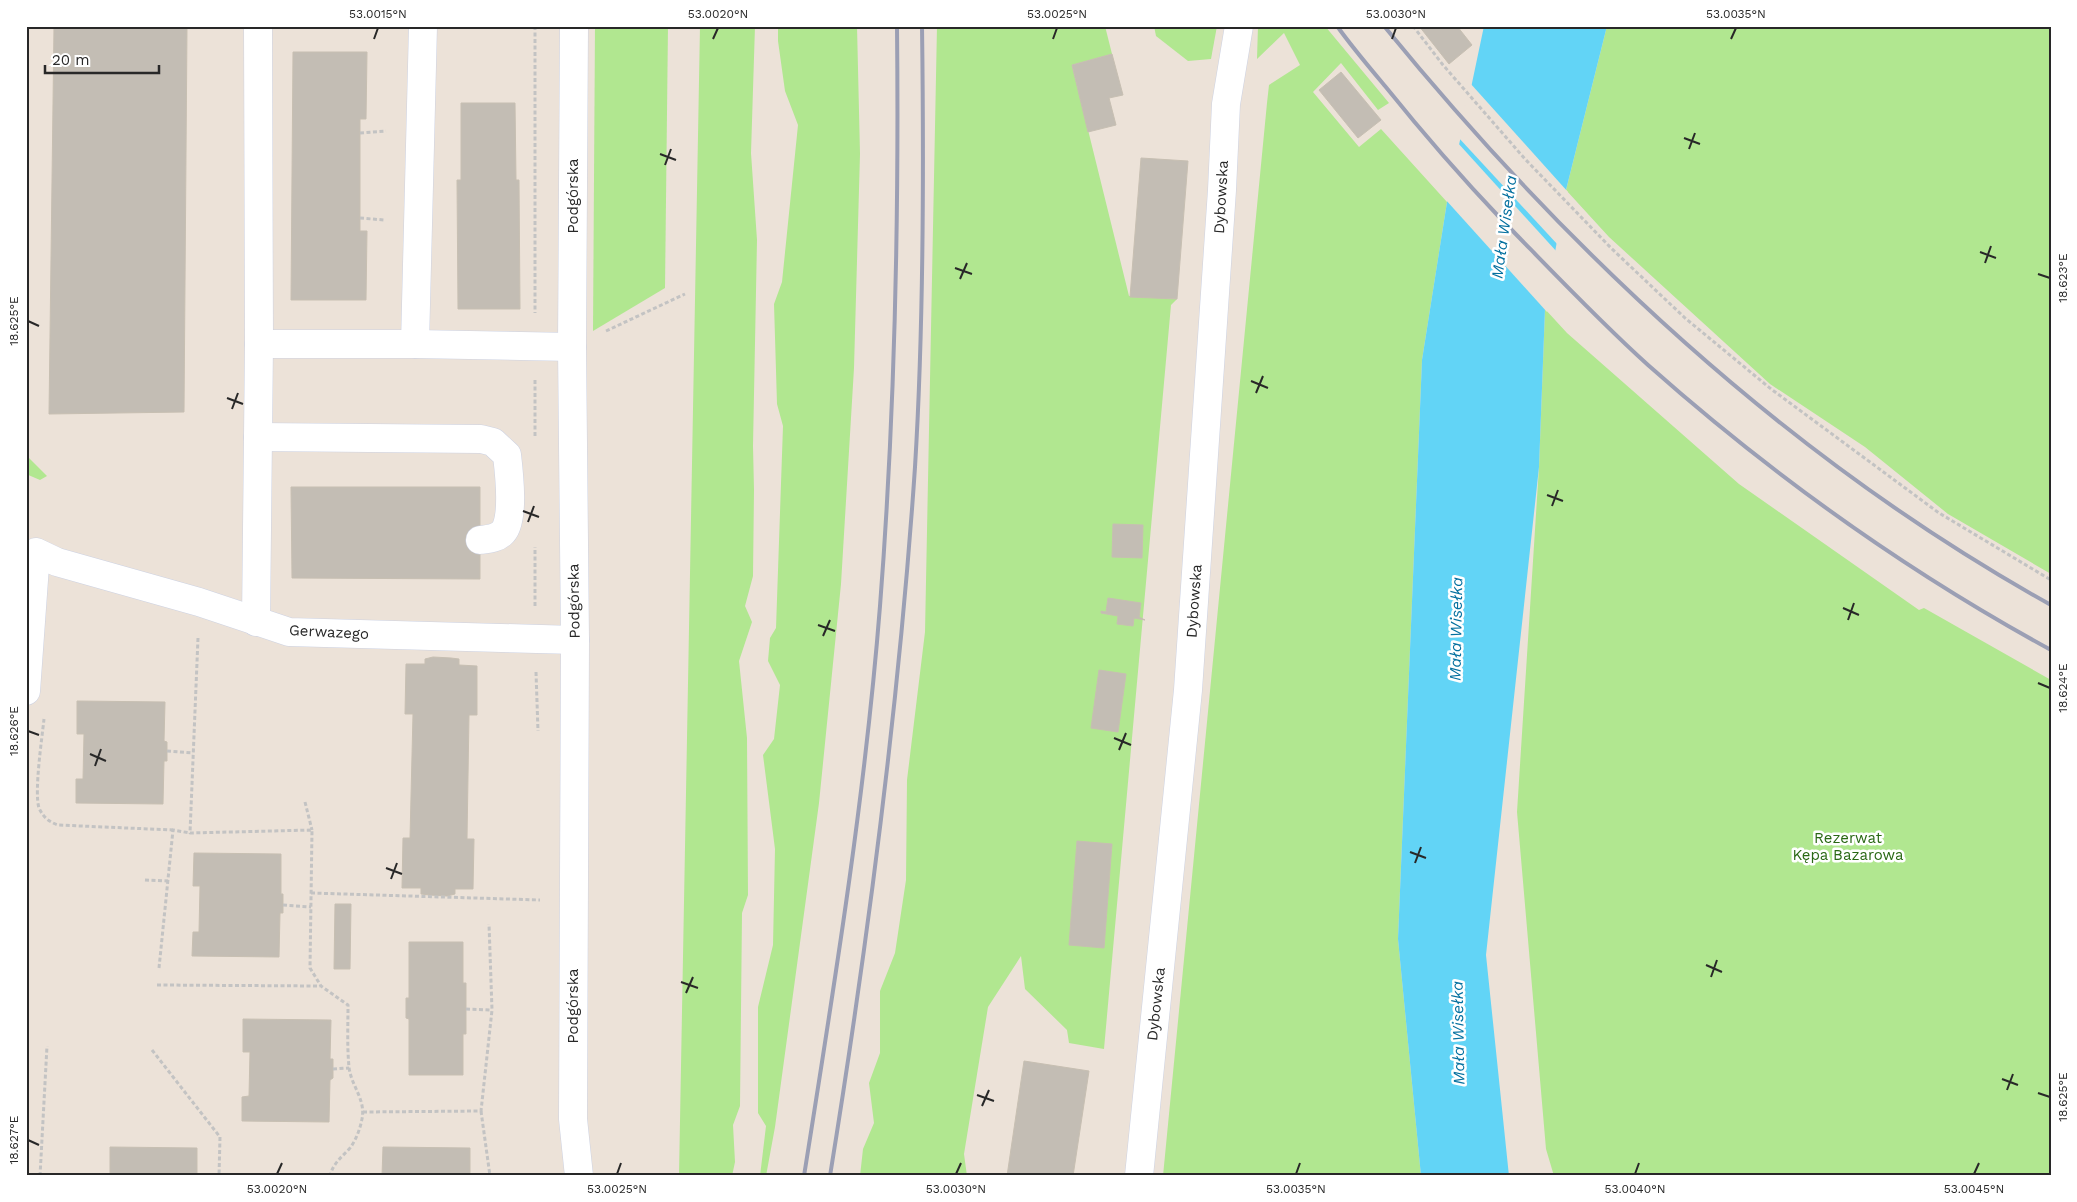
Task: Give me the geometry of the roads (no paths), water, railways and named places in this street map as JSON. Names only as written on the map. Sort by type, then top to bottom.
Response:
[{"type":"street","points":[[256,622],[259,344],[258,26]]},
{"type":"street","points":[[415,344],[423,26]]},
{"type":"street","name":"Podgórska","points":[[574,26],[572,347],[575,640],[573,1118],[579,1176]]},
{"type":"street","name":"Dybowska","points":[[1139,1176],[1188,690],[1222,190],[1226,104],[1239,26]]},
{"type":"street","points":[[259,344],[572,347]]},
{"type":"street","points":[[258,437],[481,439],[493,442],[507,455],[510,512],[508,523],[503,533],[491,539],[480,540]]},
{"type":"street","name":"Gerwazego","points":[[35,700],[31,550],[57,562],[199,602],[289,632],[575,640]]},
{"type":"water","name":"Mała Wisełka","points":[[1484,26],[1607,26],[1566,190],[1545,309],[1539,467],[1486,955],[1509,1176],[1421,1176],[1398,939],[1422,360],[1447,202]]},
{"type":"railway","points":[[804,1176],[857,820],[874,678],[880,606],[895,316],[897,26]]},
{"type":"railway","points":[[830,1176],[857,1000],[881,823],[908,556],[915,467],[922,302],[922,26]]},
{"type":"railway","points":[[1337,26],[1413,120],[1502,220],[1610,330],[1648,365],[1743,445],[1842,519],[1944,588],[2051,650]]},
{"type":"railway","points":[[1384,26],[1456,111],[1531,193],[1609,272],[1690,347],[1775,419],[1864,486],[1956,548],[2051,605]]},
{"type":"park label","name":"Rezerwat Kępa Bazarowa","points":[[1848,846]]}]
